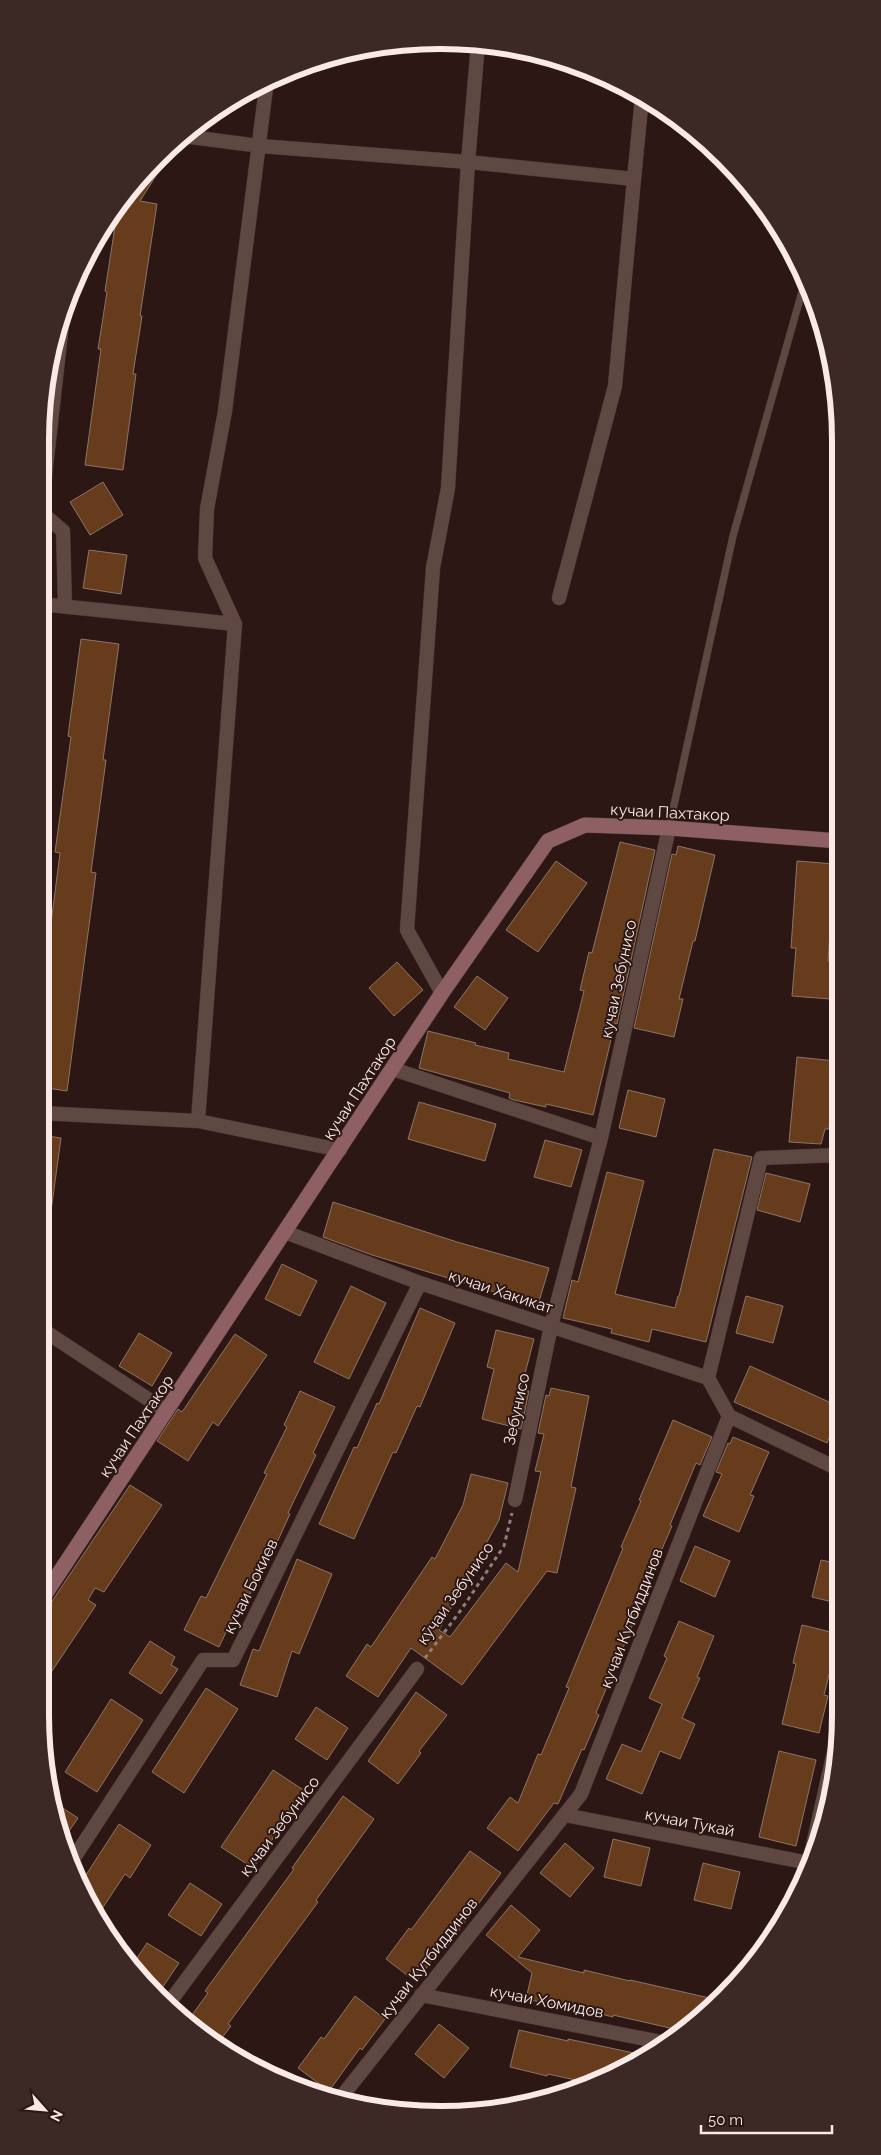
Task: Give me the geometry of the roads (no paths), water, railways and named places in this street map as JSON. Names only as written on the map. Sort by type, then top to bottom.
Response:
[{"type":"main road","name":"кучаи Пахтакор","points":[[49,1588],[442,994],[548,841],[585,825],[669,828],[832,840]]},
{"type":"street","points":[[442,994],[407,930],[433,568],[448,488],[468,162],[477,51]]},
{"type":"street","points":[[198,1122],[235,624],[205,558],[207,509],[225,411],[266,90]]},
{"type":"street","points":[[559,598],[615,386],[641,104]]},
{"type":"street","points":[[193,137],[260,146],[468,162],[634,179]]},
{"type":"street","points":[[49,440],[59,352]]},
{"type":"street","points":[[49,519],[63,531],[65,606]]},
{"type":"street","points":[[49,605],[235,624]]},
{"type":"street","name":"кучаи Зебунисо","points":[[551,1326],[601,1138],[669,828]]},
{"type":"street","points":[[393,1068],[601,1138]]},
{"type":"street","points":[[49,1114],[198,1122],[340,1150]]},
{"type":"street","points":[[832,1154],[761,1158],[708,1378],[728,1416],[832,1466]]},
{"type":"street","name":"кучаи Хакикат","points":[[285,1232],[420,1283],[708,1378]]},
{"type":"street","name":"кучаи Бокиев","points":[[76,1855],[203,1660],[233,1660],[420,1283]]},
{"type":"street","name":"Зебунисо","points":[[516,1500],[551,1326]]},
{"type":"street","points":[[49,1334],[166,1411]]},
{"type":"street","name":"кучаи Кутбиддинов","points":[[343,2094],[581,1794],[728,1416]]},
{"type":"street","name":"кучаи Зебунисо","points":[[172,2000],[417,1669]]},
{"type":"street","name":"кучаи Тукай","points":[[564,1815],[803,1862]]},
{"type":"street","name":"кучаи Хомидов","points":[[422,1995],[656,2041]]},
{"type":"lane","points":[[669,828],[733,536],[802,291]]}]
